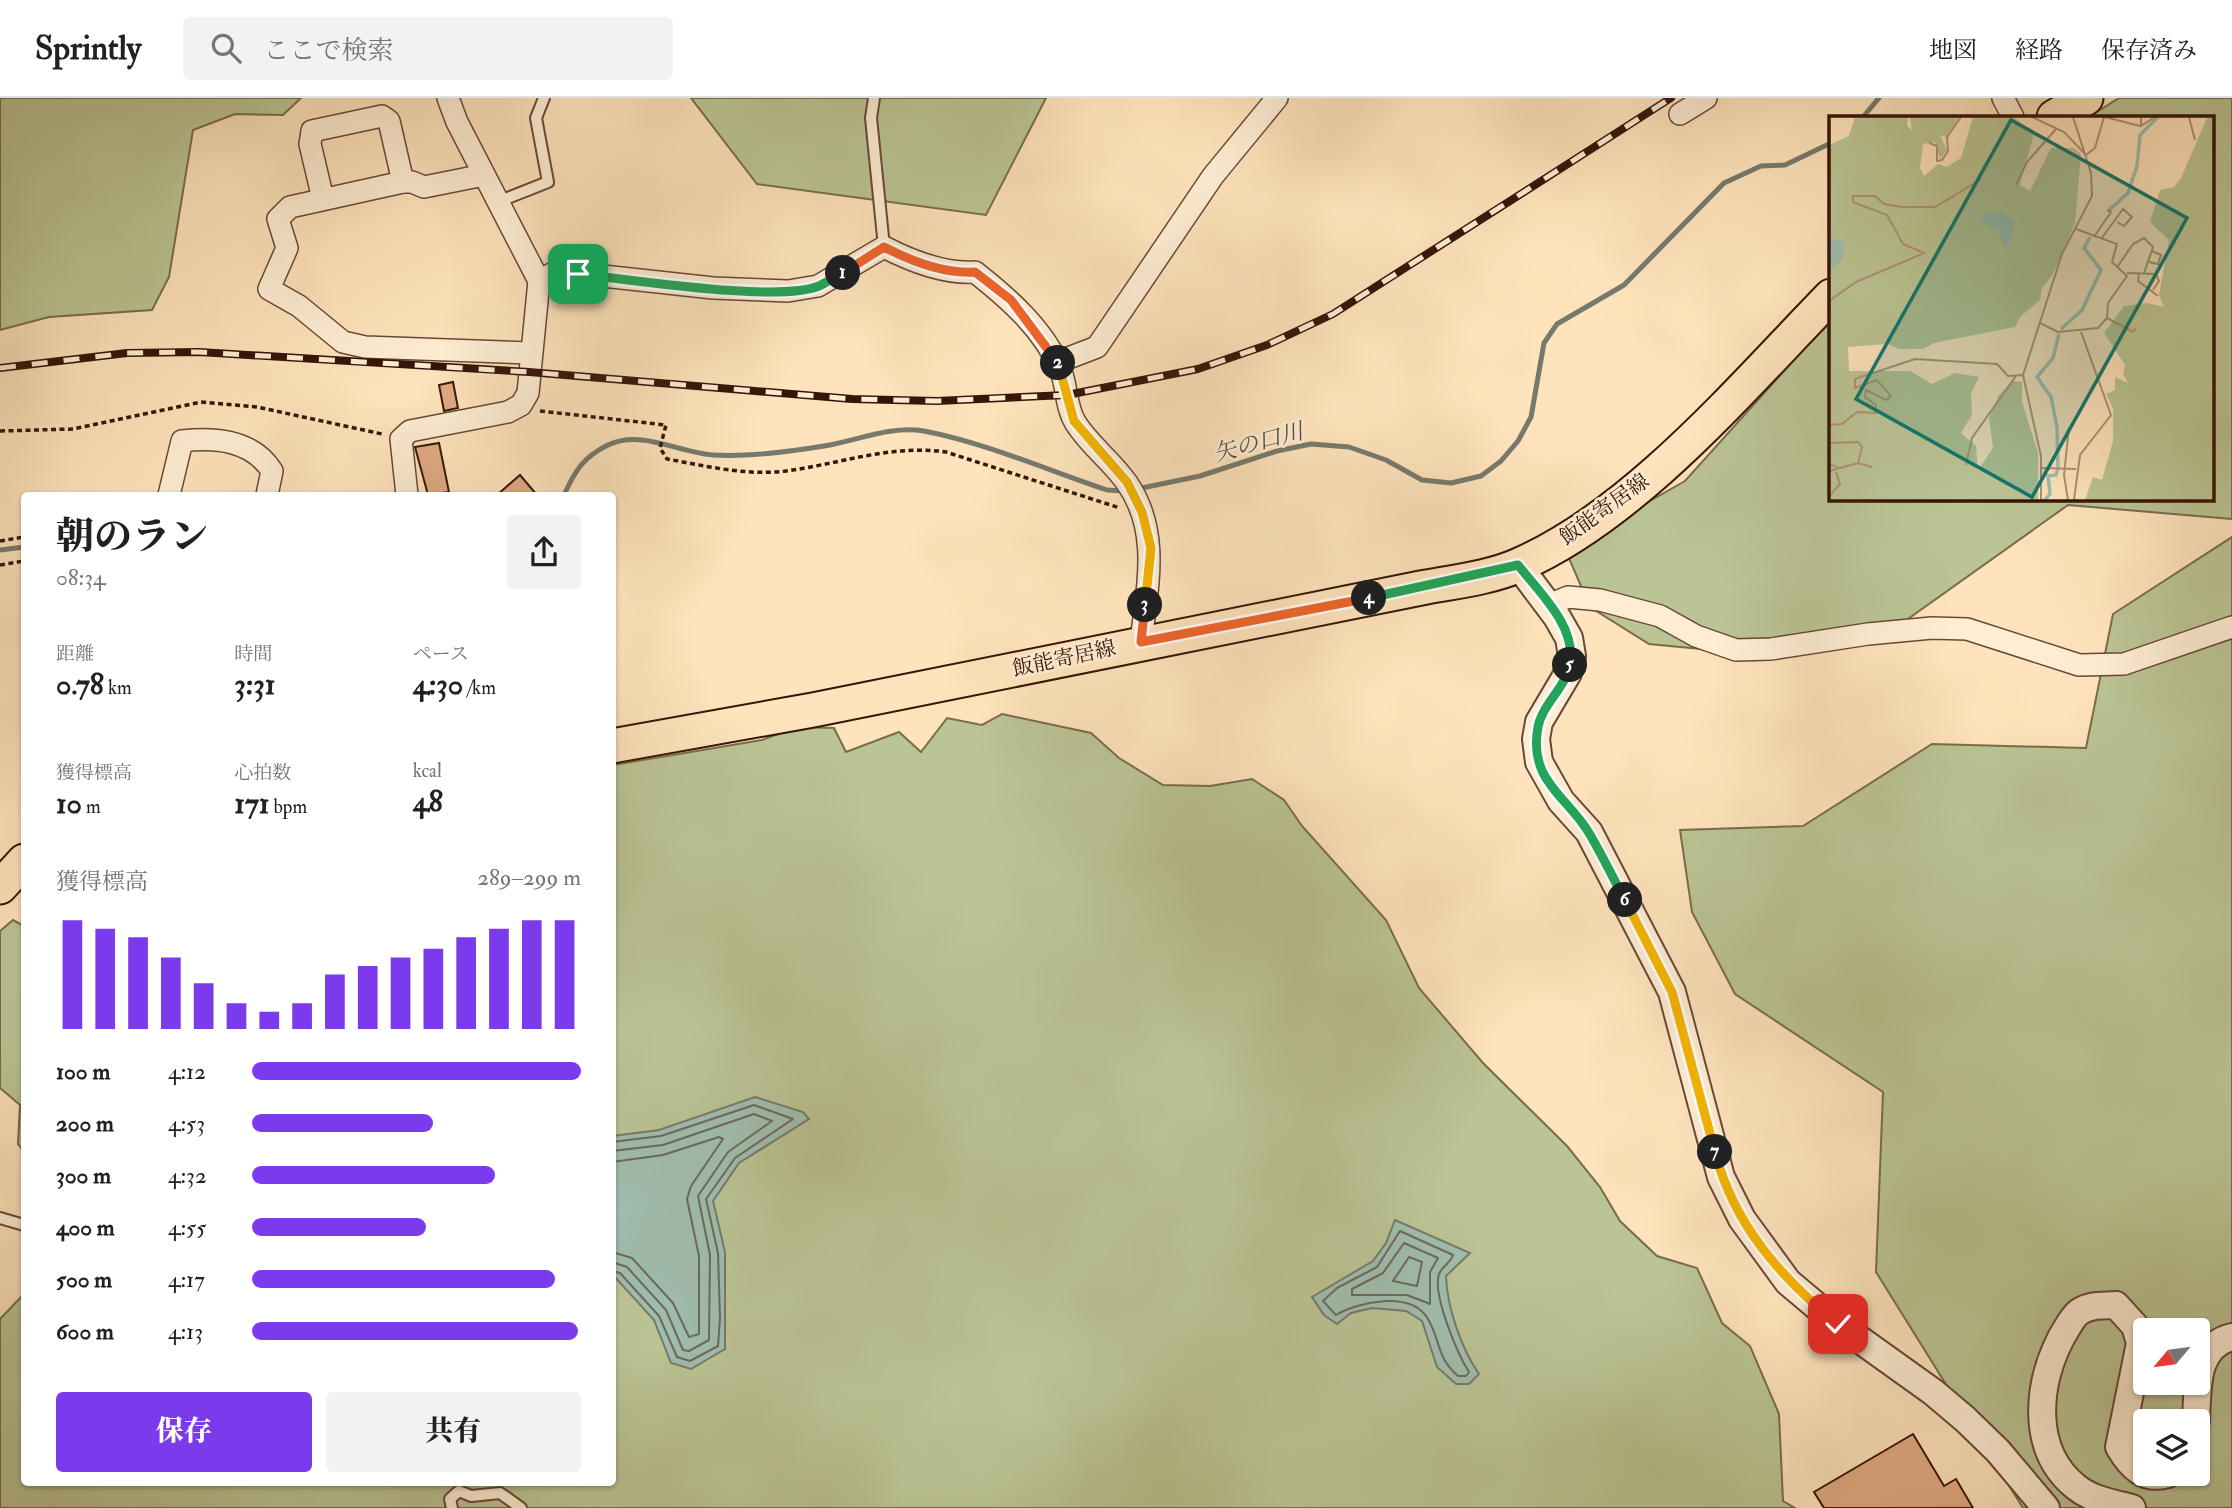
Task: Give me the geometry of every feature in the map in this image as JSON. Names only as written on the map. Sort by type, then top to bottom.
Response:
[{"type":"main road","points":[[2056,116],[2086,98]]},
{"type":"main road","name":"飯能寄居線","points":[[616,745],[801,713],[1141,642],[1422,588],[1518,565],[1561,542],[1667,463],[1829,298]]},
{"type":"main road","points":[[0,887],[21,864]]},
{"type":"street","points":[[407,492],[401,439],[411,431],[516,409],[528,393],[539,281],[447,98]]},
{"type":"street","points":[[1058,362],[1097,347],[1213,176],[1277,98]]},
{"type":"street","points":[[1679,114],[1706,98]]},
{"type":"street","points":[[2003,98],[2012,116]]},
{"type":"street","points":[[323,199],[310,144],[312,131],[382,116],[389,121],[403,182]]},
{"type":"street","points":[[484,175],[424,187],[403,182],[290,207],[278,219],[287,248],[269,289],[299,306],[343,342],[365,347],[530,353]]},
{"type":"street","points":[[539,281],[557,271],[713,288],[788,291],[818,286],[884,247],[959,273],[975,272],[1011,300],[1058,362],[1074,421],[1127,482],[1141,507],[1151,548],[1141,642]]},
{"type":"street","points":[[170,492],[182,441],[215,438],[246,447],[264,459],[272,471],[268,492]]},
{"type":"street","points":[[1518,565],[1549,605],[1569,638],[1572,656],[1563,683],[1539,722],[1536,739],[1539,762],[1561,801],[1589,832],[1667,981],[1721,1177],[1731,1200],[1798,1291],[1965,1419],[1998,1451],[2046,1508]]},
{"type":"street","points":[[1549,605],[1568,597],[1600,600],[1660,616],[1696,636],[1736,650],[1771,649],[1868,634],[1932,628],[1967,629],[2079,665],[2124,664],[2232,627]]},
{"type":"street","points":[[2132,1508],[2095,1498],[2077,1487],[2061,1470],[2048,1446],[2041,1395],[2049,1362],[2077,1313],[2092,1306],[2116,1305],[2135,1326],[2140,1343],[2119,1447],[2133,1468]]},
{"type":"street","points":[[2197,1409],[2202,1363],[2210,1348],[2232,1336]]},
{"type":"lane","points":[[500,201],[548,183],[536,118],[544,98]]},
{"type":"lane","points":[[874,98],[871,118],[884,247]]},
{"type":"lane","points":[[0,1218],[21,1224]]},
{"type":"lane","points":[[452,1508],[452,1494],[459,1491],[471,1496],[500,1493],[521,1508]]},
{"type":"lane","points":[[469,1508],[471,1496]]},
{"type":"path","points":[[516,409],[666,425],[660,448],[667,459],[741,472],[783,471],[902,450],[927,449],[946,452],[1109,506],[1141,507]]},
{"type":"path","points":[[0,541],[21,538]]},
{"type":"path","points":[[0,565],[21,562]]},
{"type":"green space","points":[[0,98],[301,98],[283,115],[235,114],[193,130],[169,277],[152,310],[49,317],[0,330]]},
{"type":"green space","points":[[691,98],[1046,98],[986,215],[757,184]]},
{"type":"green space","points":[[2119,98],[2232,98],[2232,519],[2068,505],[1898,626],[1722,651],[1649,644],[1590,607],[1565,549],[1685,481],[1829,321],[1829,500],[2214,500],[2214,116],[2091,116]]},
{"type":"green space","points":[[2232,537],[2232,1508],[2023,1508],[1876,1272],[1883,1092],[1735,994],[1692,912],[1680,830],[1803,826],[1932,744],[2086,748],[2113,614]]},
{"type":"green space","points":[[1002,714],[1091,733],[1119,758],[1163,785],[1210,786],[1252,779],[1284,800],[1302,826],[1386,920],[1419,988],[1483,1063],[1567,1146],[1600,1187],[1620,1221],[1657,1256],[1697,1268],[1722,1323],[1750,1346],[1779,1414],[1783,1501],[1795,1508],[0,1508],[0,1319],[21,1297],[21,1486],[616,1486],[616,764],[762,740],[797,727],[834,728],[846,752],[899,732],[921,752],[947,718],[982,725]]},
{"type":"green space","points":[[13,920],[21,924],[21,1148],[18,1144],[20,1105],[0,1088],[0,931]]},
{"type":"water","points":[[755,1097],[803,1112],[809,1119],[739,1163],[713,1201],[725,1252],[725,1349],[691,1369],[671,1363],[654,1320],[616,1278],[616,1136],[659,1130]]},
{"type":"water","points":[[1395,1220],[1470,1253],[1446,1276],[1456,1327],[1479,1374],[1469,1384],[1456,1384],[1437,1367],[1422,1321],[1406,1311],[1372,1308],[1351,1313],[1337,1324],[1324,1315],[1312,1297],[1373,1261],[1386,1243]]},
{"type":"building","points":[[453,382],[458,408],[444,411],[439,385]]},
{"type":"building","points":[[439,443],[449,492],[427,492],[415,447]]},
{"type":"building","points":[[520,475],[534,492],[500,492]]},
{"type":"building","points":[[1913,1434],[1944,1486],[1956,1479],[1973,1508],[1824,1508],[1814,1492]]},
{"type":"waterway","name":"矢の口川","points":[[1864,116],[1879,98]]},
{"type":"waterway","name":"矢の口川","points":[[1137,489],[1200,476],[1277,451],[1311,444],[1349,447],[1386,460],[1422,480],[1451,483],[1481,476],[1501,461],[1518,441],[1531,417],[1544,343],[1557,324],[1624,285],[1724,183],[1761,166],[1785,165],[1829,144]]},
{"type":"waterway","name":"矢の口川","points":[[566,492],[586,460],[608,445],[621,441],[647,441],[713,455],[768,454],[836,444],[899,430],[924,431],[970,442],[1107,490],[1124,491]]},
{"type":"waterway","name":"矢の口川","points":[[0,550],[21,547]]},
{"type":"railway","points":[[0,368],[127,353],[199,352],[529,372],[852,399],[937,401],[1067,395],[1198,369],[1267,345],[1333,314],[1671,98]]},
{"type":"route","points":[[578,274],[713,288],[788,291],[818,286],[884,247],[959,273],[975,272],[1011,300],[1058,362],[1074,421],[1127,482],[1139,502],[1151,548],[1141,642],[1422,588],[1518,565],[1557,617],[1569,638],[1572,656],[1568,673],[1558,694],[1539,722],[1536,739],[1539,762],[1548,783],[1589,832],[1672,992],[1727,1193],[1742,1219],[1788,1282],[1838,1324]]}]
